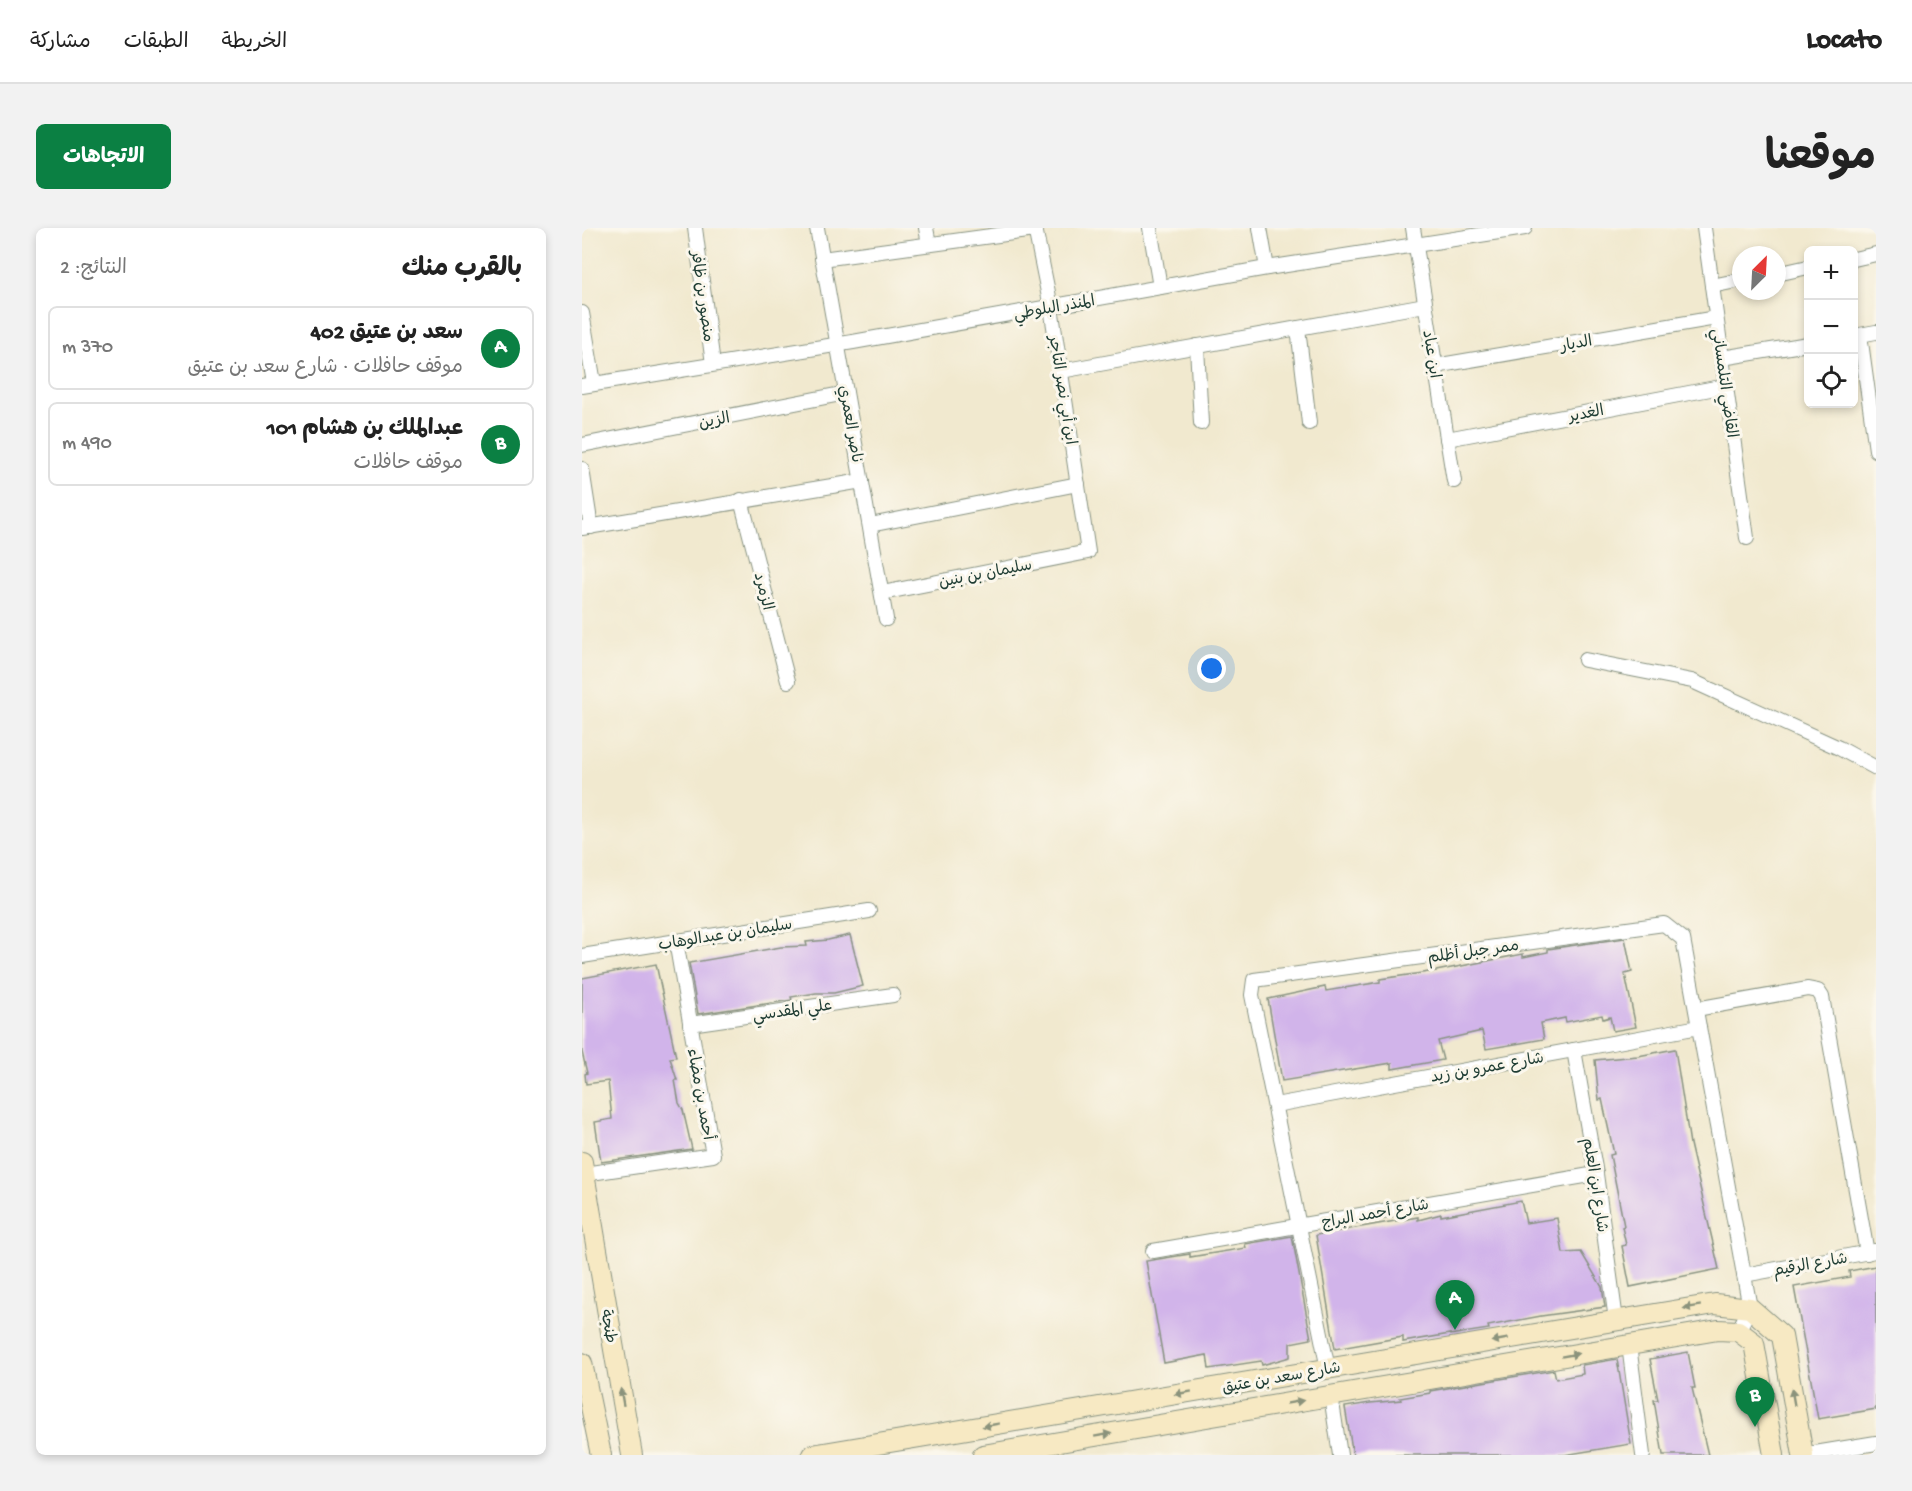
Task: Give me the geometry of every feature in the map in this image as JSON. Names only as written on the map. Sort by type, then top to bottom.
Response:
[{"type":"street","name":"منصور بن ظافر","points":[[694,228],[713,364]]},
{"type":"street","name":"ناصر العمري","points":[[817,228],[886,619]]},
{"type":"street","points":[[926,228],[929,244]]},
{"type":"street","points":[[1150,228],[1160,287]]},
{"type":"street","points":[[1260,228],[1267,268]]},
{"type":"street","name":"ابن عباد","points":[[1413,228],[1454,481]]},
{"type":"street","name":"المنذر البلوطي","points":[[588,385],[838,345],[1267,268],[1525,228]]},
{"type":"street","name":"القاضي التلمساني","points":[[1704,228],[1748,538]]},
{"type":"street","points":[[822,259],[1035,229]]},
{"type":"street","name":"ابن أبي نصر التاجر","points":[[1035,229],[1051,307],[1088,552]]},
{"type":"street","points":[[1858,258],[1876,254]]},
{"type":"street","points":[[1786,271],[1804,268]]},
{"type":"street","points":[[1712,286],[1732,282]]},
{"type":"street","points":[[1061,371],[1425,305]]},
{"type":"street","points":[[582,313],[588,385]]},
{"type":"street","name":"الديار","points":[[1435,366],[1716,318]]},
{"type":"street","points":[[1298,328],[1309,423]]},
{"type":"street","points":[[1858,335],[1876,332]]},
{"type":"street","points":[[1858,341],[1876,450]]},
{"type":"street","points":[[1722,358],[1804,345]]},
{"type":"street","points":[[1197,346],[1201,423]]},
{"type":"street","name":"الغدير","points":[[1447,439],[1726,386]]},
{"type":"street","name":"الزين","points":[[582,445],[846,393]]},
{"type":"street","points":[[582,469],[586,528],[862,482]]},
{"type":"street","points":[[870,525],[1078,484]]},
{"type":"street","name":"الزمرد","points":[[742,501],[788,681]]},
{"type":"street","name":"سليمان بن بنين","points":[[882,593],[1088,552]]},
{"type":"street","points":[[1585,660],[1692,681],[1839,748],[1876,768]]},
{"type":"street","name":"سليمان بن عبدالوهاب","points":[[582,956],[869,911]]},
{"type":"street","name":"ممر جبل أظلم","points":[[1328,1369],[1252,995],[1254,980],[1664,924],[1683,939],[1750,1308]]},
{"type":"street","name":"أحمد بن مضاء","points":[[583,1168],[713,1155],[676,941]]},
{"type":"street","points":[[1696,1009],[1808,989],[1818,991],[1822,997],[1871,1252]]},
{"type":"street","name":"علي المقدسي","points":[[690,1024],[893,995]]},
{"type":"street","name":"شارع عمرو بن زيد","points":[[1275,1105],[1699,1027]]},
{"type":"street","name":"شارع ابن العلم","points":[[1574,1050],[1596,1174],[1616,1320]]},
{"type":"street","name":"طنجة","points":[[583,1168],[632,1455]]},
{"type":"street","name":"شارع أحمد البراج","points":[[1154,1251],[1596,1174]]},
{"type":"street","name":"شارع الرقيم","points":[[1744,1275],[1871,1252]]},
{"type":"street","name":"شارع سعد بن عتيق","points":[[812,1455],[1714,1304],[1750,1308]]},
{"type":"street","points":[[1774,1455],[1754,1343],[1738,1331],[1750,1308],[1782,1336],[1803,1455],[1876,1443]]},
{"type":"street","name":"شارع سعد بن عتيق","points":[[984,1455],[1035,1451],[1331,1396],[1629,1345],[1718,1330],[1738,1331]]},
{"type":"street","points":[[1629,1345],[1642,1455]]},
{"type":"street","points":[[582,1363],[601,1455]]},
{"type":"street","points":[[1331,1396],[1340,1455]]},
{"type":"building","points":[[850,935],[863,986],[834,993],[816,993],[791,997],[792,1000],[698,1014],[689,963],[781,947],[807,946],[806,942]]},
{"type":"building","points":[[1625,938],[1632,972],[1625,974],[1636,1027],[1613,1031],[1610,1017],[1603,1019],[1602,1015],[1566,1022],[1565,1018],[1541,1023],[1544,1039],[1486,1049],[1482,1031],[1438,1041],[1443,1060],[1392,1069],[1392,1063],[1282,1081],[1268,999],[1325,987],[1326,991],[1380,982],[1380,979],[1523,954],[1523,957],[1548,952],[1548,949]]},
{"type":"building","points":[[656,964],[676,1057],[670,1058],[677,1080],[675,1080],[679,1103],[683,1110],[692,1149],[601,1162],[595,1122],[612,1119],[608,1081],[586,1084],[585,1074],[587,1073],[582,1052],[582,978]]},
{"type":"building","points":[[1675,1049],[1690,1144],[1719,1269],[1630,1287],[1622,1246],[1626,1245],[1622,1227],[1624,1226],[1610,1155],[1614,1154],[1602,1099],[1599,1100],[1595,1060],[1638,1056]]},
{"type":"building","points":[[1521,1201],[1526,1223],[1557,1218],[1563,1253],[1581,1252],[1602,1287],[1605,1307],[1488,1326],[1489,1329],[1403,1342],[1403,1337],[1335,1349],[1316,1235],[1418,1217],[1418,1220]]},
{"type":"building","points":[[1292,1236],[1311,1339],[1290,1343],[1290,1357],[1262,1365],[1261,1361],[1209,1369],[1207,1355],[1164,1363],[1146,1261],[1246,1248],[1245,1244]]},
{"type":"building","points":[[1876,1266],[1876,1409],[1818,1419],[1794,1287],[1850,1277],[1849,1271]]},
{"type":"building","points":[[1688,1352],[1695,1388],[1692,1388],[1708,1455],[1663,1455],[1654,1400],[1658,1400],[1650,1359]]},
{"type":"building","points":[[1617,1359],[1631,1444],[1564,1455],[1353,1455],[1345,1407],[1401,1400],[1400,1398],[1430,1393],[1430,1391],[1554,1370],[1556,1379],[1583,1374],[1582,1365]]},
{"type":"place","name":"سعد بن عتيق 402","points":[[1455,1330]]},
{"type":"place","name":"عبدالملك بن هشام 101","points":[[1755,1427]]}]
